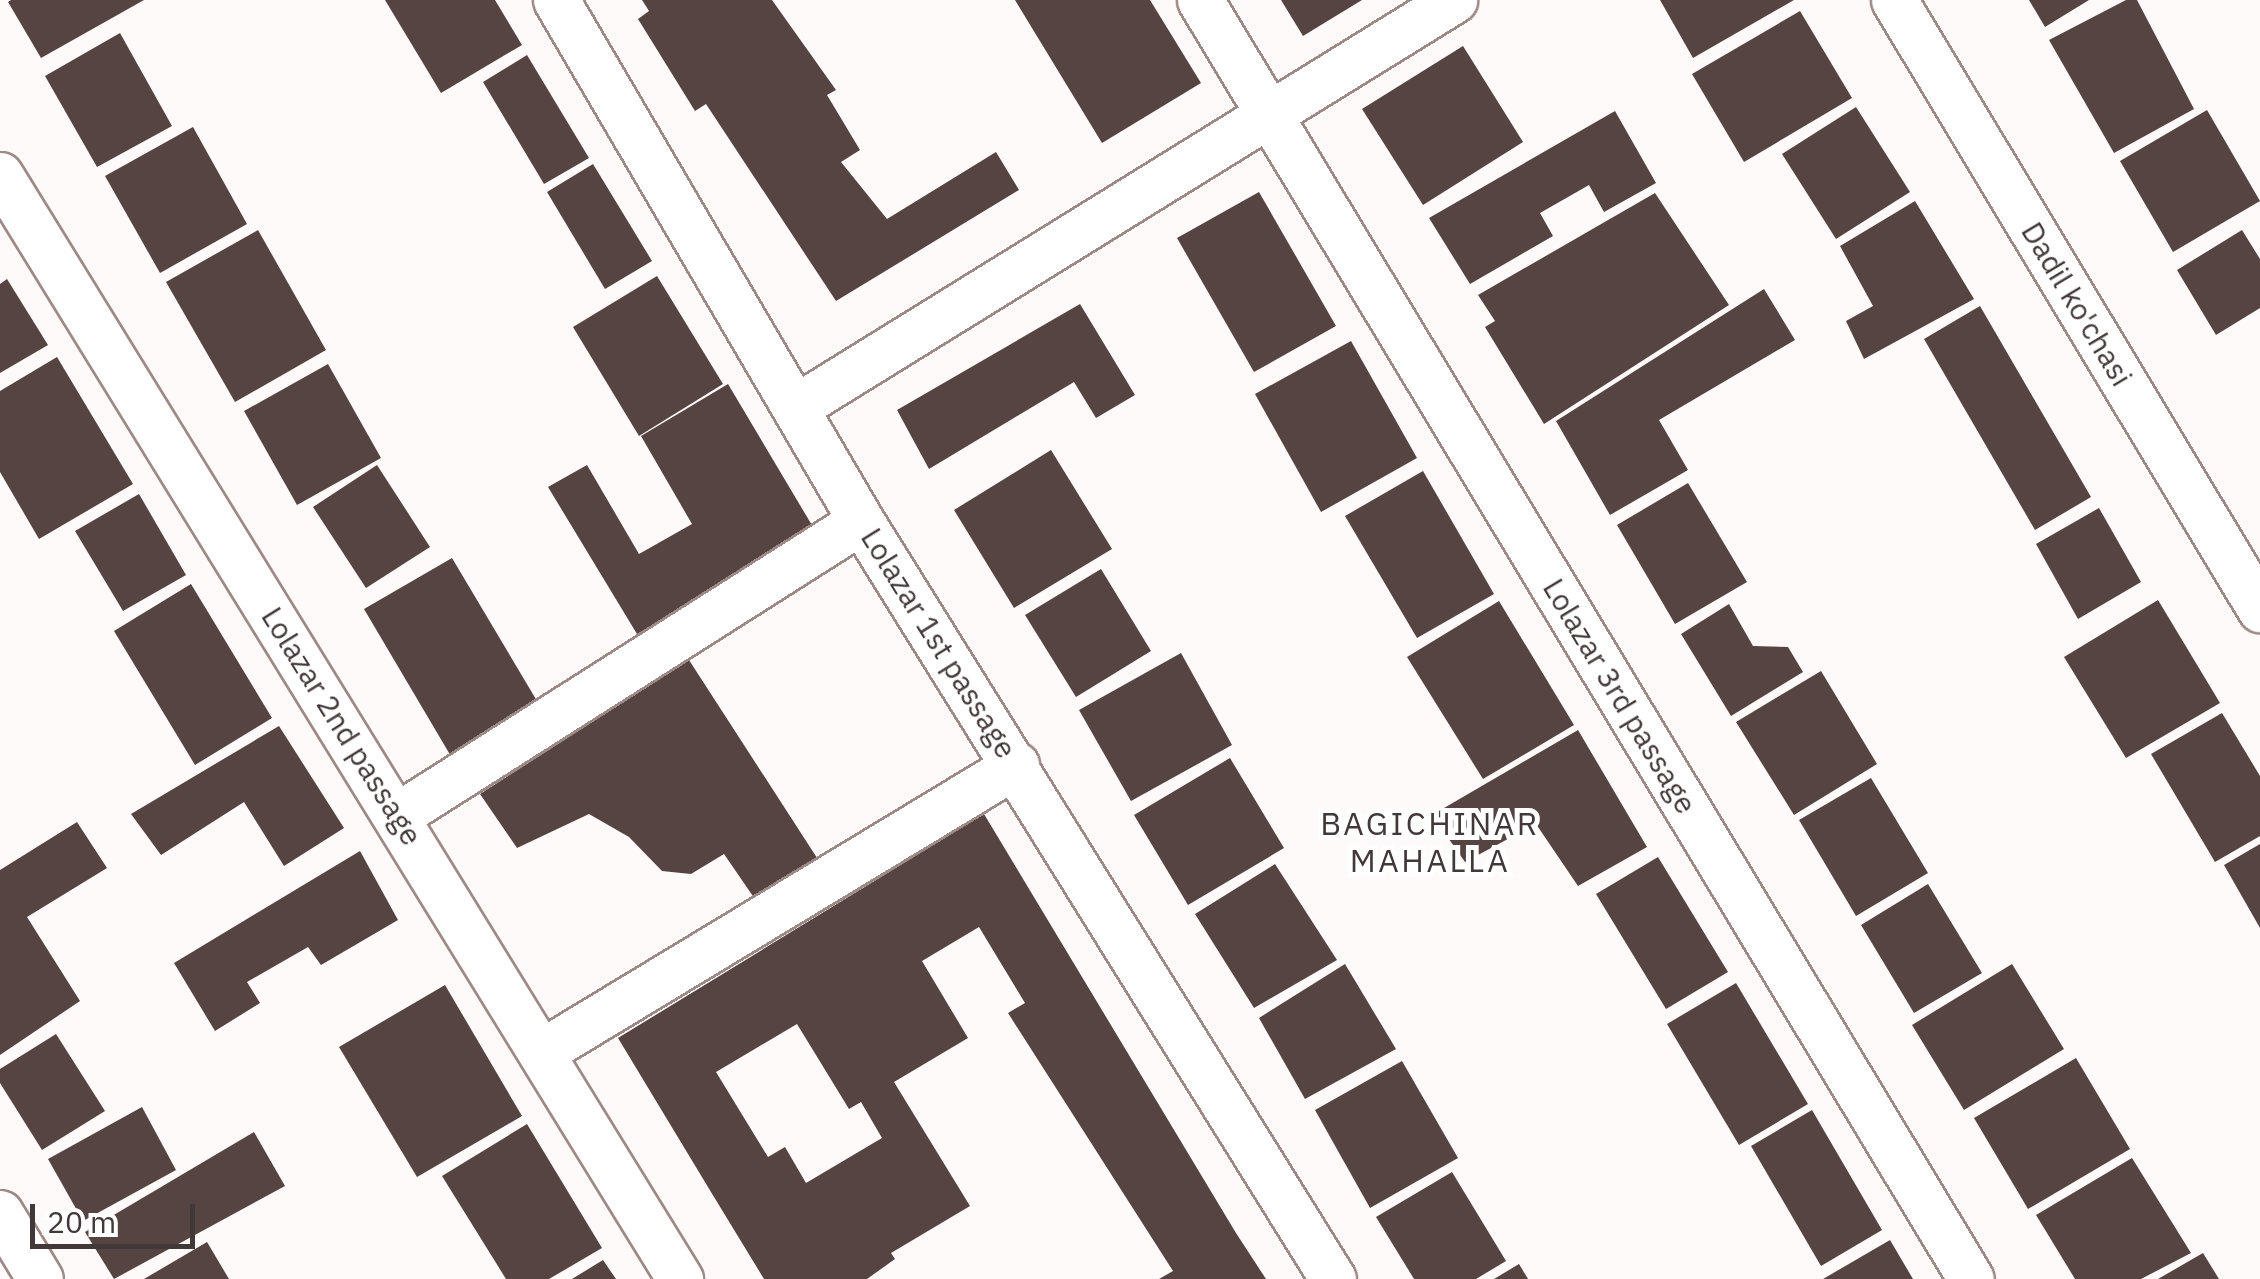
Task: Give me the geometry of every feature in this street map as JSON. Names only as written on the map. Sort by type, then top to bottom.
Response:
[{"type":"street","name":"Lolazar 1st passage","points":[[556,0],[861,521],[1333,1279]]},
{"type":"street","name":"Lolazar 3rd passage","points":[[1200,0],[1971,1279]]},
{"type":"street","points":[[796,407],[1454,0]]},
{"type":"street","name":"Dadil ko'chasi","points":[[1894,0],[2260,609]]},
{"type":"street","name":"Lolazar 2nd passage","points":[[0,175],[398,815],[680,1279]]},
{"type":"street","points":[[398,815],[861,521]]},
{"type":"street","points":[[543,1051],[1016,766]]},
{"type":"street","points":[[0,1213],[40,1279]]},
{"type":"building","points":[[11,0],[144,0],[41,58],[8,2]]},
{"type":"building","points":[[385,0],[495,0],[522,45],[441,93]]},
{"type":"building","points":[[642,0],[772,0],[836,90],[827,95],[860,150],[841,162],[887,219],[996,152],[1019,190],[836,301],[706,104],[695,111],[638,19],[649,11]]},
{"type":"building","points":[[1015,0],[1150,0],[1201,83],[1102,143]]},
{"type":"building","points":[[1281,0],[1362,0],[1303,36]]},
{"type":"building","points":[[1660,0],[1794,0],[1693,58]]},
{"type":"building","points":[[2029,0],[2089,0],[2045,27]]},
{"type":"building","points":[[2126,0],[2137,0],[2194,109],[2114,153],[2049,40]]},
{"type":"building","points":[[1800,11],[1852,98],[1744,162],[1692,74]]},
{"type":"building","points":[[120,33],[172,126],[97,167],[45,76]]},
{"type":"building","points":[[1463,46],[1523,142],[1423,205],[1362,109]]},
{"type":"building","points":[[527,55],[589,158],[544,184],[483,82]]},
{"type":"building","points":[[1856,107],[1910,192],[1836,239],[1782,154]]},
{"type":"building","points":[[2207,110],[2260,201],[2173,252],[2120,161]]},
{"type":"building","points":[[1615,111],[1656,183],[1604,212],[1589,185],[1540,213],[1553,236],[1470,284],[1429,218]]},
{"type":"building","points":[[193,127],[247,224],[160,273],[105,176]]},
{"type":"building","points":[[593,164],[652,261],[605,289],[547,192]]},
{"type":"building","points":[[1259,192],[1336,326],[1254,372],[1177,238]]},
{"type":"building","points":[[1655,193],[1729,305],[1544,424],[1485,327],[1495,321],[1478,295]]},
{"type":"building","points":[[1915,201],[1974,299],[1864,359],[1846,321],[1873,306],[1840,246]]},
{"type":"building","points":[[258,230],[326,350],[235,402],[166,282]]},
{"type":"building","points":[[2242,230],[2260,259],[2260,308],[2216,335],[2177,270]]},
{"type":"building","points":[[657,276],[723,384],[639,436],[573,327]]},
{"type":"building","points":[[7,279],[48,345],[0,373],[0,284]]},
{"type":"building","points":[[1764,289],[1795,340],[1659,420],[1688,470],[1610,515],[1556,421]]},
{"type":"building","points":[[1080,304],[1135,395],[1096,418],[1074,382],[929,469],[897,410]]},
{"type":"building","points":[[1980,306],[2091,497],[2035,530],[1924,339]]},
{"type":"building","points":[[1351,341],[1417,458],[1321,512],[1255,394]]},
{"type":"building","points":[[57,357],[133,484],[39,539],[0,472],[0,391]]},
{"type":"building","points":[[328,364],[381,458],[297,505],[244,411]]},
{"type":"building","points":[[728,384],[816,532],[637,634],[548,487],[587,465],[639,554],[692,524],[641,436]]},
{"type":"building","points":[[1051,450],[1112,549],[1014,608],[954,510]]},
{"type":"building","points":[[377,465],[430,547],[366,588],[313,507]]},
{"type":"building","points":[[1423,471],[1494,594],[1417,638],[1345,516]]},
{"type":"building","points":[[1688,483],[1747,582],[1675,624],[1617,525]]},
{"type":"building","points":[[139,494],[186,575],[123,611],[75,531]]},
{"type":"building","points":[[2099,508],[2141,582],[2078,619],[2036,544]]},
{"type":"building","points":[[452,558],[540,706],[452,758],[364,609]]},
{"type":"building","points":[[1101,569],[1151,651],[1076,697],[1025,615]]},
{"type":"building","points":[[191,584],[272,718],[195,765],[114,631]]},
{"type":"building","points":[[2158,600],[2220,703],[2126,758],[2064,657]]},
{"type":"building","points":[[1499,601],[1574,725],[1483,779],[1407,657]]},
{"type":"building","points":[[1729,604],[1753,646],[1788,647],[1803,672],[1731,716],[1681,634]]},
{"type":"building","points":[[1181,653],[1232,745],[1131,801],[1079,710]]},
{"type":"building","points":[[689,660],[819,861],[759,905],[724,854],[691,874],[662,871],[629,837],[589,814],[517,848],[480,794]]},
{"type":"building","points":[[1821,671],[1877,764],[1794,815],[1736,722]]},
{"type":"building","points":[[2222,713],[2260,776],[2260,836],[2215,862],[2151,754]]},
{"type":"building","points":[[279,726],[344,828],[284,866],[244,802],[161,855],[131,814]]},
{"type":"building","points":[[1578,730],[1647,847],[1578,886],[1536,824],[1465,862],[1432,815]]},
{"type":"building","points":[[1230,758],[1284,848],[1188,905],[1134,815]]},
{"type":"building","points":[[1871,778],[1928,873],[1856,916],[1799,820]]},
{"type":"building","points":[[984,814],[1266,1279],[1159,1279],[1173,1271],[1008,1013],[1025,1003],[979,927],[922,961],[968,1038],[894,1082],[970,1206],[891,1253],[895,1259],[867,1279],[764,1279],[618,1038]],"holes":[[[797,1024],[849,1109],[861,1102],[882,1138],[806,1183],[785,1147],[768,1157],[716,1072]]]},
{"type":"building","points":[[77,822],[107,868],[27,917],[80,1001],[0,1055],[0,870]]},
{"type":"building","points":[[2260,844],[2260,928],[2224,865]]},
{"type":"building","points":[[360,851],[398,920],[321,965],[308,947],[247,982],[260,1003],[215,1031],[174,963]]},
{"type":"building","points":[[1658,857],[1728,972],[1666,1009],[1596,894]]},
{"type":"building","points":[[1275,864],[1337,960],[1254,1008],[1195,914]]},
{"type":"building","points":[[1928,884],[1982,973],[1914,1013],[1861,925]]},
{"type":"building","points":[[1345,964],[1396,1049],[1305,1099],[1259,1018]]},
{"type":"building","points":[[2012,964],[2064,1049],[1964,1110],[1912,1025]]},
{"type":"building","points":[[1736,983],[1808,1104],[1739,1145],[1667,1024]]},
{"type":"building","points":[[445,985],[522,1116],[417,1177],[339,1047]]},
{"type":"building","points":[[56,1034],[105,1111],[42,1150],[0,1083],[0,1069]]},
{"type":"building","points":[[2076,1058],[2130,1149],[2028,1209],[1974,1118]]},
{"type":"building","points":[[1402,1061],[1458,1158],[1370,1208],[1315,1110]]},
{"type":"building","points":[[142,1107],[176,1170],[83,1221],[48,1159]]},
{"type":"building","points":[[1812,1110],[1882,1230],[1821,1266],[1751,1146]]},
{"type":"building","points":[[527,1124],[602,1248],[549,1279],[506,1279],[442,1176]]},
{"type":"building","points":[[254,1132],[285,1186],[114,1279],[85,1232]]},
{"type":"building","points":[[2132,1158],[2191,1253],[2141,1279],[2075,1279],[2036,1215]]},
{"type":"building","points":[[1452,1172],[1506,1261],[1476,1279],[1414,1279],[1376,1217]]},
{"type":"building","points":[[1890,1240],[1913,1279],[1823,1279]]},
{"type":"building","points":[[207,1242],[229,1279],[144,1279]]},
{"type":"building","points":[[2203,1253],[2219,1279],[2158,1279]]},
{"type":"building","points":[[603,1260],[616,1279],[572,1279]]},
{"type":"building","points":[[1519,1264],[1528,1279],[1494,1279]]},
{"type":"district","name":"BAGICHINAR MAHALLA","points":[[1430,842]]}]
